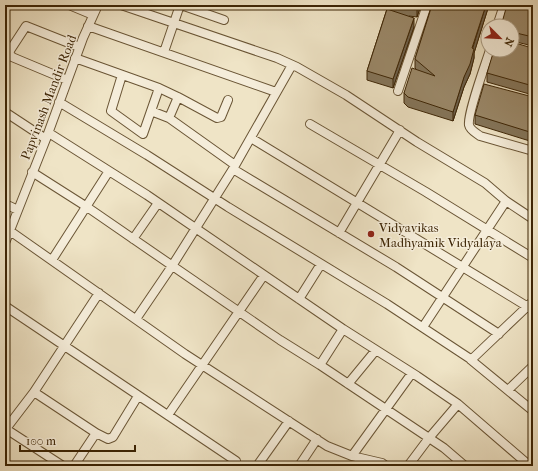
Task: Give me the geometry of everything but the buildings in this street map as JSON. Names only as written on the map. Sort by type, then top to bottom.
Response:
[{"type":"street","points":[[69,5],[93,15]]},
{"type":"street","name":"Papvinash Mandir Road","points":[[5,242],[32,172],[48,136],[79,47],[98,5]]},
{"type":"street","points":[[121,5],[277,58],[292,65],[346,95],[485,183],[506,201],[533,219]]},
{"type":"street","points":[[164,52],[175,24],[180,5],[224,20]]},
{"type":"street","points":[[398,91],[427,5]]},
{"type":"street","points":[[500,18],[504,5]]},
{"type":"street","points":[[67,80],[12,57],[8,47],[26,26],[79,47]]},
{"type":"street","points":[[88,26],[276,92]]},
{"type":"street","points":[[75,58],[159,88],[217,118],[221,117],[228,100]]},
{"type":"street","points":[[488,58],[482,87],[470,114],[469,125],[473,132],[480,136],[533,151]]},
{"type":"street","points":[[136,319],[172,266],[234,167],[292,65]]},
{"type":"street","points":[[122,75],[111,110],[143,134],[159,88]]},
{"type":"street","points":[[169,118],[178,97]]},
{"type":"street","points":[[59,102],[387,304],[472,360],[533,411]]},
{"type":"street","points":[[152,111],[169,118],[234,167],[499,334]]},
{"type":"street","points":[[5,112],[109,171],[196,228],[343,329],[458,404],[530,466]]},
{"type":"street","points":[[310,124],[533,258]]},
{"type":"street","points":[[340,233],[400,130]]},
{"type":"street","points":[[250,138],[531,306],[472,360]]},
{"type":"street","points":[[52,260],[109,171]]},
{"type":"street","points":[[32,172],[87,207],[172,266],[444,448],[465,466]]},
{"type":"street","points":[[422,327],[506,201]]},
{"type":"street","points":[[133,239],[158,203]]},
{"type":"street","points":[[5,204],[18,210]]},
{"type":"street","points":[[10,231],[202,365],[327,446],[352,456],[382,463],[386,466]]},
{"type":"street","points":[[299,299],[321,264]]},
{"type":"street","points":[[168,415],[264,275]]},
{"type":"street","points":[[63,466],[6,429],[34,392],[99,293]]},
{"type":"street","points":[[5,306],[236,461]]},
{"type":"street","points":[[320,365],[343,329]]},
{"type":"street","points":[[348,384],[376,350]]},
{"type":"street","points":[[508,390],[533,366]]},
{"type":"street","points":[[352,456],[412,373]]},
{"type":"street","points":[[34,392],[96,433],[108,439],[113,437],[138,396]]},
{"type":"street","points":[[408,466],[429,438],[458,404]]},
{"type":"street","points":[[257,466],[289,421]]},
{"type":"street","points":[[74,466],[96,433]]},
{"type":"street","points":[[299,466],[317,439]]},
{"type":"place","name":"Vidyavikas Madhyamik Vidyalaya","points":[[371,234]]}]
